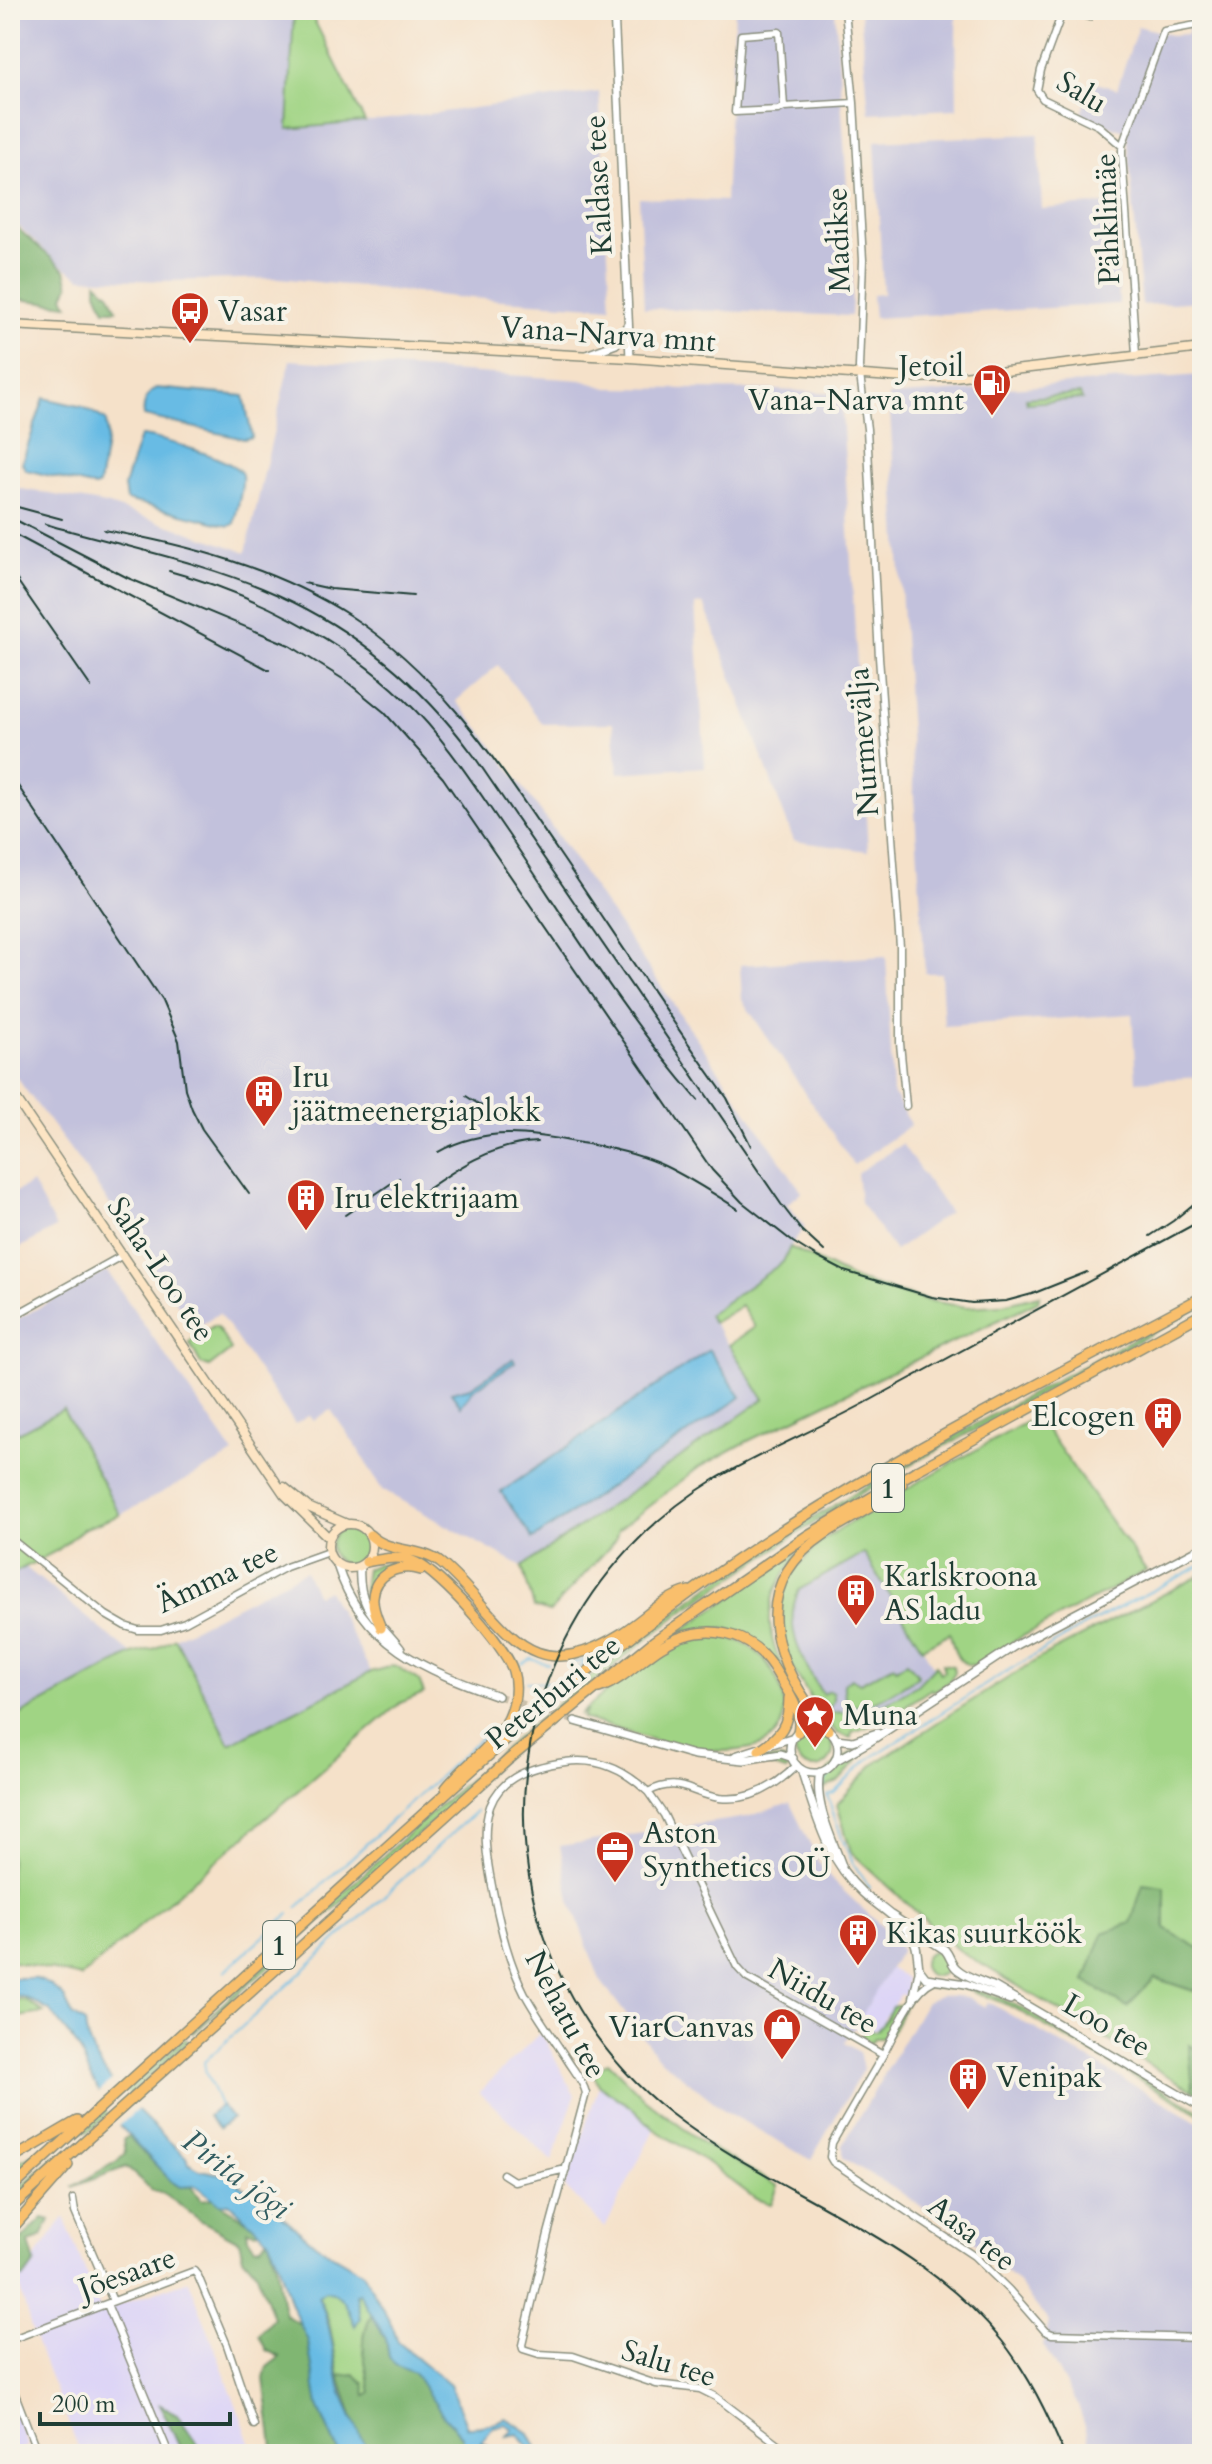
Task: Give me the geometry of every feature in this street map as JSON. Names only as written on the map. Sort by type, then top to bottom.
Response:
[{"type":"highway","name":"Peterburi tee","points":[[10,2190],[545,1705],[696,1590],[735,1561],[853,1487],[1202,1297]]},
{"type":"highway","name":"Peterburi tee","points":[[10,2209],[508,1760],[654,1641],[808,1535],[914,1472],[1202,1314]]},
{"type":"highway","points":[[828,1730],[803,1696],[780,1653],[774,1621],[778,1593],[794,1563],[806,1550],[822,1536],[897,1490],[914,1472]]},
{"type":"highway","points":[[370,1535],[378,1543],[419,1551],[440,1562],[505,1633],[519,1643],[549,1655],[562,1656],[590,1650],[626,1631],[676,1594],[696,1590]]},
{"type":"highway","points":[[363,1564],[387,1558],[405,1559],[433,1574],[506,1654],[513,1669],[516,1685],[514,1705],[507,1722],[458,1773],[429,1809]]},
{"type":"highway","points":[[381,1628],[373,1607],[373,1597],[380,1579],[389,1571],[402,1567],[433,1574]]},
{"type":"highway","points":[[592,1690],[611,1685],[651,1653],[678,1638],[719,1631],[744,1639],[765,1655],[799,1715],[796,1734]]},
{"type":"highway","points":[[759,1750],[781,1733],[786,1723],[789,1694]]},
{"type":"highway","points":[[10,2160],[94,2111]]},
{"type":"highway","points":[[10,2231],[82,2146]]},
{"type":"main road","name":"Vana-Narva mnt","points":[[10,325],[585,355],[860,375],[954,377],[1202,348]]},
{"type":"main road","name":"Saha-Loo tee","points":[[10,1090],[284,1494],[329,1538]]},
{"type":"main road","name":"Saha-Loo tee","points":[[273,1475],[308,1507],[347,1524]]},
{"type":"main road","points":[[347,1524],[360,1526],[370,1535],[372,1549],[363,1564],[348,1569],[337,1565],[328,1552],[329,1538],[336,1529],[347,1524]]},
{"type":"street","name":"Kaldase tee","points":[[614,10],[630,358]]},
{"type":"street","name":"Madikse","points":[[845,10],[863,260],[860,375]]},
{"type":"street","name":"Salu","points":[[1094,10],[1089,17],[1069,11],[1062,13],[1037,90],[1043,99],[1099,126],[1122,146]]},
{"type":"street","name":"Pähklimäe","points":[[1136,354],[1122,146],[1164,31],[1202,24]]},
{"type":"street","points":[[784,107],[779,32],[741,35],[735,112],[854,103]]},
{"type":"street","points":[[585,355],[616,344],[629,322]]},
{"type":"street","name":"Nurmevälja","points":[[860,375],[867,429],[879,657],[900,947],[900,1043],[906,1106]]},
{"type":"street","points":[[10,1318],[123,1255]]},
{"type":"street","name":"Ämma tee","points":[[10,1538],[106,1615],[138,1630],[161,1630],[185,1622],[286,1567],[328,1552]]},
{"type":"street","points":[[843,1869],[824,1816],[818,1787],[820,1772],[1016,1645],[1202,1547]]},
{"type":"street","points":[[363,1564],[362,1597],[367,1609],[405,1654]]},
{"type":"street","points":[[337,1565],[364,1620],[390,1647],[470,1686],[498,1696]]},
{"type":"street","points":[[575,1721],[673,1750],[744,1760],[781,1754],[820,1772]]},
{"type":"street","points":[[729,1758],[759,1750],[810,1726],[828,1730],[836,1739],[835,1761]]},
{"type":"street","points":[[836,1739],[853,1741],[883,1731]]},
{"type":"street","points":[[796,1734],[791,1744],[797,1764],[821,1832],[835,1860],[863,1893],[950,1955],[952,1965],[949,1974],[936,1980]]},
{"type":"street","name":"Nehatu tee","points":[[522,2345],[586,2093],[527,1998],[508,1954],[486,1853],[485,1825],[492,1802],[511,1779],[530,1769],[557,1763],[585,1761],[610,1766],[635,1780],[648,1792]]},
{"type":"street","points":[[648,1792],[667,1783],[720,1798],[742,1798],[768,1788],[797,1764]]},
{"type":"street","name":"Niidu tee","points":[[648,1792],[664,1815],[742,1974],[883,2055],[913,2002],[926,1984],[936,1980]]},
{"type":"street","points":[[891,1915],[910,1935],[920,1956],[919,1969]]},
{"type":"street","points":[[920,1956],[929,1948],[942,1948]]},
{"type":"street","name":"Loo tee","points":[[952,1965],[1202,2108]]},
{"type":"street","name":"Niidu tee","points":[[913,2002],[919,1969]]},
{"type":"street","name":"Loo tee","points":[[919,1969],[923,1976],[966,1984],[1030,2008]]},
{"type":"street","name":"Aasa tee","points":[[883,2055],[832,2143],[830,2157],[833,2162],[974,2256],[1045,2331],[1052,2334],[1202,2338]]},
{"type":"street","points":[[503,2174],[514,2181],[566,2169]]},
{"type":"street","points":[[73,2199],[75,2212],[169,2454]]},
{"type":"street","name":"Jõesaare","points":[[10,2340],[187,2272],[197,2273],[227,2345],[254,2425]]},
{"type":"street","name":"Salu tee","points":[[522,2345],[527,2351],[573,2356],[656,2384],[707,2392],[791,2454]]},
{"type":"street","points":[[10,2381],[38,2454]]},
{"type":"shaded area","points":[[10,10],[294,10],[289,129],[599,92],[611,307],[455,297],[280,278],[163,281],[81,278],[58,263],[10,218]]},
{"type":"shaded area","points":[[735,10],[835,10],[853,274],[851,316],[644,308],[639,198],[725,201]]},
{"type":"shaded area","points":[[860,10],[956,10],[957,109],[869,113]]},
{"type":"shaded area","points":[[1187,10],[1202,10],[1202,301],[1142,305],[1127,132],[1081,115],[1093,82],[1117,89],[1138,26],[1171,35],[1188,34]]},
{"type":"shaded area","points":[[1038,134],[1042,209],[1115,203],[1119,304],[874,318],[872,295],[883,294],[875,141]]},
{"type":"shaded area","points":[[290,360],[581,380],[608,388],[777,390],[841,395],[868,851],[794,841],[704,604],[695,605],[705,767],[618,773],[613,723],[543,724],[498,665],[456,701],[554,830],[802,1192],[787,1204],[805,1227],[783,1262],[708,1315],[764,1399],[522,1567],[382,1490],[331,1410],[314,1420],[310,1415],[295,1424],[219,1313],[195,1329],[91,1177],[10,1069],[10,487],[106,504],[246,552]]},
{"type":"shaded area","points":[[1202,375],[1202,1077],[1136,1081],[1132,1014],[944,1026],[941,973],[925,973],[889,396]]},
{"type":"shaded area","points":[[886,956],[893,1093],[911,1125],[854,1165],[742,1000],[740,965]]},
{"type":"shaded area","points":[[902,1144],[949,1212],[895,1251],[860,1202],[857,1173]]},
{"type":"shaded area","points":[[32,1183],[56,1228],[10,1253],[10,1195]]},
{"type":"shaded area","points":[[107,1271],[234,1454],[120,1515],[63,1409],[17,1433],[10,1419],[10,1323]]},
{"type":"shaded area","points":[[856,1533],[939,1676],[856,1723],[832,1716],[790,1635],[790,1600],[806,1572]]},
{"type":"shaded area","points":[[25,1567],[132,1654],[10,1720],[10,1575]]},
{"type":"shaded area","points":[[305,1571],[317,1595],[328,1590],[371,1672],[230,1744],[175,1638]]},
{"type":"shaded area","points":[[790,1803],[818,1861],[833,1881],[893,1937],[901,1950],[845,2043],[859,2052],[863,2069],[811,2160],[724,2110],[658,2057],[600,1980],[570,1900],[560,1846],[747,1817]]},
{"type":"shaded area","points":[[889,1968],[906,1978],[906,1986],[910,1989],[892,2006],[878,2029],[862,2031],[854,2027]]},
{"type":"shaded area","points":[[942,1995],[967,1997],[985,2007],[988,2002],[1202,2124],[1202,2454],[1094,2454],[1078,2405],[1043,2345],[1049,2322],[1018,2283],[983,2248],[843,2158],[843,2145],[926,2002]]},
{"type":"shaded area","points":[[541,2032],[575,2096],[552,2161],[479,2092]]},
{"type":"shaded area","points":[[599,2085],[635,2110],[654,2129],[605,2228],[565,2187]]},
{"type":"shaded area","points":[[64,2217],[101,2311],[189,2280],[251,2444],[227,2454],[81,2454],[33,2335],[18,2282]]},
{"type":"shaded area","points":[[10,2397],[28,2446],[10,2453]]},
{"type":"green space","points":[[294,10],[342,10],[313,18],[365,122],[288,129]]},
{"type":"green space","points":[[10,224],[65,270],[69,286],[64,296],[68,305],[10,298]]},
{"type":"green space","points":[[97,282],[110,294],[117,310],[105,310],[97,291]]},
{"type":"green space","points":[[1080,394],[1082,399],[1027,403],[1026,398]]},
{"type":"green space","points":[[790,1247],[856,1280],[925,1300],[966,1307],[998,1305],[1040,1295],[1038,1301],[698,1468],[618,1530],[615,1541],[550,1612],[534,1607],[522,1567],[764,1399],[729,1345],[755,1327],[741,1306],[713,1323],[708,1315],[783,1262]]},
{"type":"green space","points":[[1202,1302],[1202,1306],[904,1468],[833,1510],[684,1610],[558,1710],[193,2034],[492,1759],[681,1607],[806,1523],[871,1484],[1002,1409]]},
{"type":"green space","points":[[213,1326],[217,1327],[231,1350],[209,1367],[201,1364],[189,1342]]},
{"type":"green space","points":[[63,1409],[120,1515],[83,1529],[58,1550],[10,1575],[10,1419],[18,1433]]},
{"type":"green space","points":[[1037,1416],[1146,1571],[975,1665],[969,1665],[954,1650],[950,1633],[922,1648],[864,1553],[799,1590],[794,1604],[792,1618],[797,1644],[822,1694],[833,1693],[829,1707],[831,1713],[868,1713],[917,1685],[936,1665],[940,1673],[944,1671],[942,1664],[953,1666],[954,1672],[950,1681],[933,1691],[931,1689],[884,1719],[852,1732],[851,1738],[837,1733],[822,1717],[786,1657],[777,1615],[790,1575],[821,1541],[886,1500]]},
{"type":"green space","points":[[350,1527],[363,1533],[369,1546],[363,1559],[350,1565],[337,1559],[331,1546],[337,1533]]},
{"type":"green space","points":[[801,1549],[775,1592],[770,1621],[775,1650],[802,1702],[799,1704],[777,1667],[753,1640],[721,1628],[677,1634]]},
{"type":"green space","points":[[399,1563],[386,1568],[376,1577],[368,1602],[363,1589],[366,1569],[378,1564]]},
{"type":"green space","points":[[1199,1576],[1202,1579],[1202,1950],[1165,1929],[1155,1978],[1194,1991],[1202,1983],[1202,2052],[1189,2046],[1193,2091],[958,1950],[851,1852],[837,1804],[873,1765],[941,1720],[1043,1656]]},
{"type":"green space","points":[[696,1636],[724,1637],[744,1643],[762,1657],[772,1670],[784,1701],[778,1730],[768,1741],[751,1748],[730,1751],[687,1748],[582,1718],[586,1712],[579,1715],[649,1659]]},
{"type":"green space","points":[[175,1638],[230,1744],[371,1672],[395,1665],[419,1681],[424,1693],[400,1703],[81,1977],[10,1961],[10,1720],[132,1654],[156,1648]]},
{"type":"green space","points":[[907,1662],[918,1674],[917,1677],[898,1689],[861,1706],[852,1705],[846,1698],[844,1684],[851,1678],[860,1683],[894,1665],[896,1668]]},
{"type":"green space","points":[[814,1730],[828,1735],[833,1749],[828,1763],[814,1768],[800,1763],[795,1749],[800,1735]]},
{"type":"green space","points":[[855,1751],[859,1759],[838,1782],[821,1790],[828,1772]]},
{"type":"green space","points":[[781,1759],[791,1764],[786,1771],[768,1765],[739,1763]]},
{"type":"green space","points":[[1143,1884],[1165,1887],[1165,1929],[1202,1950],[1202,1983],[1194,1991],[1155,1978],[1127,2007],[1085,1981],[1103,1933],[1131,1923]]},
{"type":"green space","points":[[935,1952],[944,1955],[947,1964],[944,1973],[935,1976],[926,1973],[923,1964],[926,1955]]},
{"type":"green space","points":[[933,1985],[975,1989],[1015,2005],[1202,2112],[1202,2115],[1008,2005],[968,1989],[928,1988]]},
{"type":"green space","points":[[10,1999],[25,2000],[44,2013],[18,2017],[10,2025]]},
{"type":"green space","points":[[906,2004],[888,2038],[875,2038],[871,2043],[862,2038],[862,2031],[876,2031],[892,2006]]},
{"type":"green space","points":[[185,2038],[187,2042],[88,2132],[80,2132]]},
{"type":"green space","points":[[1189,2045],[1202,2052],[1202,2096],[1193,2091]]},
{"type":"green space","points":[[608,2062],[646,2100],[704,2144],[778,2186],[771,2204],[756,2199],[708,2163],[654,2129],[635,2110],[599,2085],[593,2073]]},
{"type":"green space","points":[[128,2136],[171,2181],[180,2187],[191,2187],[201,2200],[213,2198],[259,2229],[257,2232],[247,2230],[255,2247],[268,2239],[285,2315],[303,2326],[318,2406],[339,2454],[274,2454],[264,2379],[267,2367],[280,2357],[266,2350],[259,2335],[273,2318],[257,2273],[243,2257],[239,2241],[200,2220],[163,2193],[152,2190],[126,2167],[72,2187],[117,2161],[125,2153],[123,2140]]},
{"type":"green space","points":[[40,2151],[38,2157],[10,2183],[10,2166]]},
{"type":"green space","points":[[54,2157],[56,2161],[10,2203],[10,2196]]},
{"type":"green space","points":[[43,2218],[50,2220],[42,2236],[29,2243],[35,2263],[25,2277],[15,2280],[10,2293],[14,2250]]},
{"type":"green space","points":[[324,2284],[359,2292],[373,2315],[364,2342],[371,2393],[366,2396],[355,2374],[339,2376],[329,2321],[318,2295]]},
{"type":"green space","points":[[373,2315],[386,2339],[389,2357],[414,2373],[443,2415],[463,2437],[470,2454],[371,2454],[356,2428],[339,2376],[354,2374],[364,2383],[366,2396],[371,2393],[364,2342]]},
{"type":"green space","points":[[160,2405],[177,2414],[204,2454],[183,2454]]},
{"type":"water","points":[[156,388],[244,396],[252,437],[244,439],[144,416],[146,400]]},
{"type":"water","points":[[44,398],[83,407],[106,420],[107,437],[99,485],[95,487],[26,470],[22,463]]},
{"type":"water","points":[[140,436],[196,450],[238,469],[242,481],[234,524],[229,526],[126,500],[124,486]]},
{"type":"water","points":[[709,1350],[741,1397],[533,1539],[501,1492]]},
{"type":"water","points":[[513,1359],[515,1362],[473,1390],[461,1406],[451,1392],[471,1387]]},
{"type":"water","points":[[10,1978],[34,1978],[49,1984],[64,1997],[73,2016],[85,2023],[97,2060],[110,2079],[188,2159],[188,2163],[200,2170],[226,2175],[268,2204],[316,2245],[363,2273],[398,2342],[450,2385],[467,2427],[488,2425],[506,2418],[529,2433],[537,2449],[536,2454],[530,2454],[528,2446],[518,2434],[507,2436],[513,2429],[505,2424],[493,2427],[480,2443],[488,2444],[471,2448],[472,2454],[463,2444],[463,2437],[443,2415],[414,2373],[395,2365],[389,2357],[386,2339],[359,2293],[356,2294],[360,2318],[355,2326],[342,2300],[325,2291],[318,2296],[329,2330],[340,2386],[353,2421],[371,2454],[339,2454],[318,2406],[308,2341],[268,2239],[229,2203],[220,2204],[196,2186],[180,2187],[171,2181],[120,2126],[91,2078],[79,2048],[50,2011],[24,1997],[10,1996]]},
{"type":"water","points":[[221,2105],[232,2118],[219,2128],[208,2116]]},
{"type":"pier","points":[[115,2078],[139,2108],[117,2128],[96,2095]]},
{"type":"waterway","points":[[870,1888],[849,1855],[827,1795],[834,1793],[866,1761],[1004,1673],[1082,1627],[1202,1565]]},
{"type":"waterway","points":[[522,1664],[531,1659],[548,1664]]},
{"type":"waterway","points":[[527,1682],[560,1683],[589,1659],[570,1664]]},
{"type":"waterway","points":[[297,1908],[485,1734]]},
{"type":"waterway","points":[[824,1786],[826,1779],[853,1758]]},
{"type":"waterway","points":[[220,2105],[204,2062],[476,1811]]},
{"type":"waterway","points":[[225,1971],[289,1914]]},
{"type":"tunnel","points":[[498,1696],[575,1721]]},
{"type":"railway","points":[[10,505],[62,519]]},
{"type":"railway","points":[[10,517],[128,578],[289,645],[346,681],[384,712],[443,778],[712,1170],[742,1202],[793,1242],[844,1271],[932,1297],[972,1303],[1006,1301],[1032,1294],[1087,1272]]},
{"type":"railway","points":[[45,524],[192,564],[278,595],[307,609],[362,644],[411,684],[474,756],[781,1204],[801,1230],[824,1251]]},
{"type":"railway","points":[[104,530],[231,560],[291,584],[349,615],[412,665],[466,723],[514,787],[727,1098],[751,1146]]},
{"type":"railway","points":[[10,532],[269,670]]},
{"type":"railway","points":[[10,570],[91,687]]},
{"type":"railway","points":[[169,571],[233,592],[295,621],[353,657],[405,700],[460,764],[622,1004],[698,1100]]},
{"type":"railway","points":[[304,583],[331,589],[413,596]]},
{"type":"railway","points":[[10,774],[162,1001],[179,1041],[185,1089],[192,1109],[202,1129],[249,1194]]},
{"type":"railway","points":[[466,1096],[502,1119],[526,1128]]},
{"type":"railway","points":[[438,1152],[473,1138],[508,1134],[601,1146],[658,1163],[738,1209]]},
{"type":"railway","points":[[406,1204],[483,1155],[518,1144],[537,1142]]},
{"type":"railway","points":[[345,1215],[399,1178]]},
{"type":"railway","points":[[1150,1236],[1202,1197]]},
{"type":"railway","points":[[1064,2454],[1021,2367],[968,2304],[929,2272],[887,2244],[754,2168],[670,2113],[641,2088],[592,2030],[555,1963],[541,1928],[532,1891],[526,1854],[524,1798],[530,1743],[544,1690],[566,1640],[594,1593],[628,1550],[668,1512],[734,1469],[858,1407],[1202,1220]]},
{"type":"place","name":"Vasar","points":[[190,345]]},
{"type":"place","name":"Jetoil Vana-Narva mnt","points":[[992,417]]},
{"type":"place","name":"Iru jäätmeenergiaplokk","points":[[264,1128]]},
{"type":"place","name":"Iru elektrijaam","points":[[306,1232]]},
{"type":"place","name":"Elcogen","points":[[1163,1450]]},
{"type":"place","name":"Karlskroona AS ladu","points":[[856,1627]]},
{"type":"place","name":"Muna","points":[[815,1749]]},
{"type":"place","name":"Aston Synthetics OÜ","points":[[615,1884]]},
{"type":"place","name":"Kikas suurköök","points":[[858,1967]]},
{"type":"place","name":"ViarCanvas","points":[[782,2061]]},
{"type":"place","name":"Venipak","points":[[968,2111]]},
{"type":"water label","name":"Pirita jõgi","points":[[237,2174]]}]
